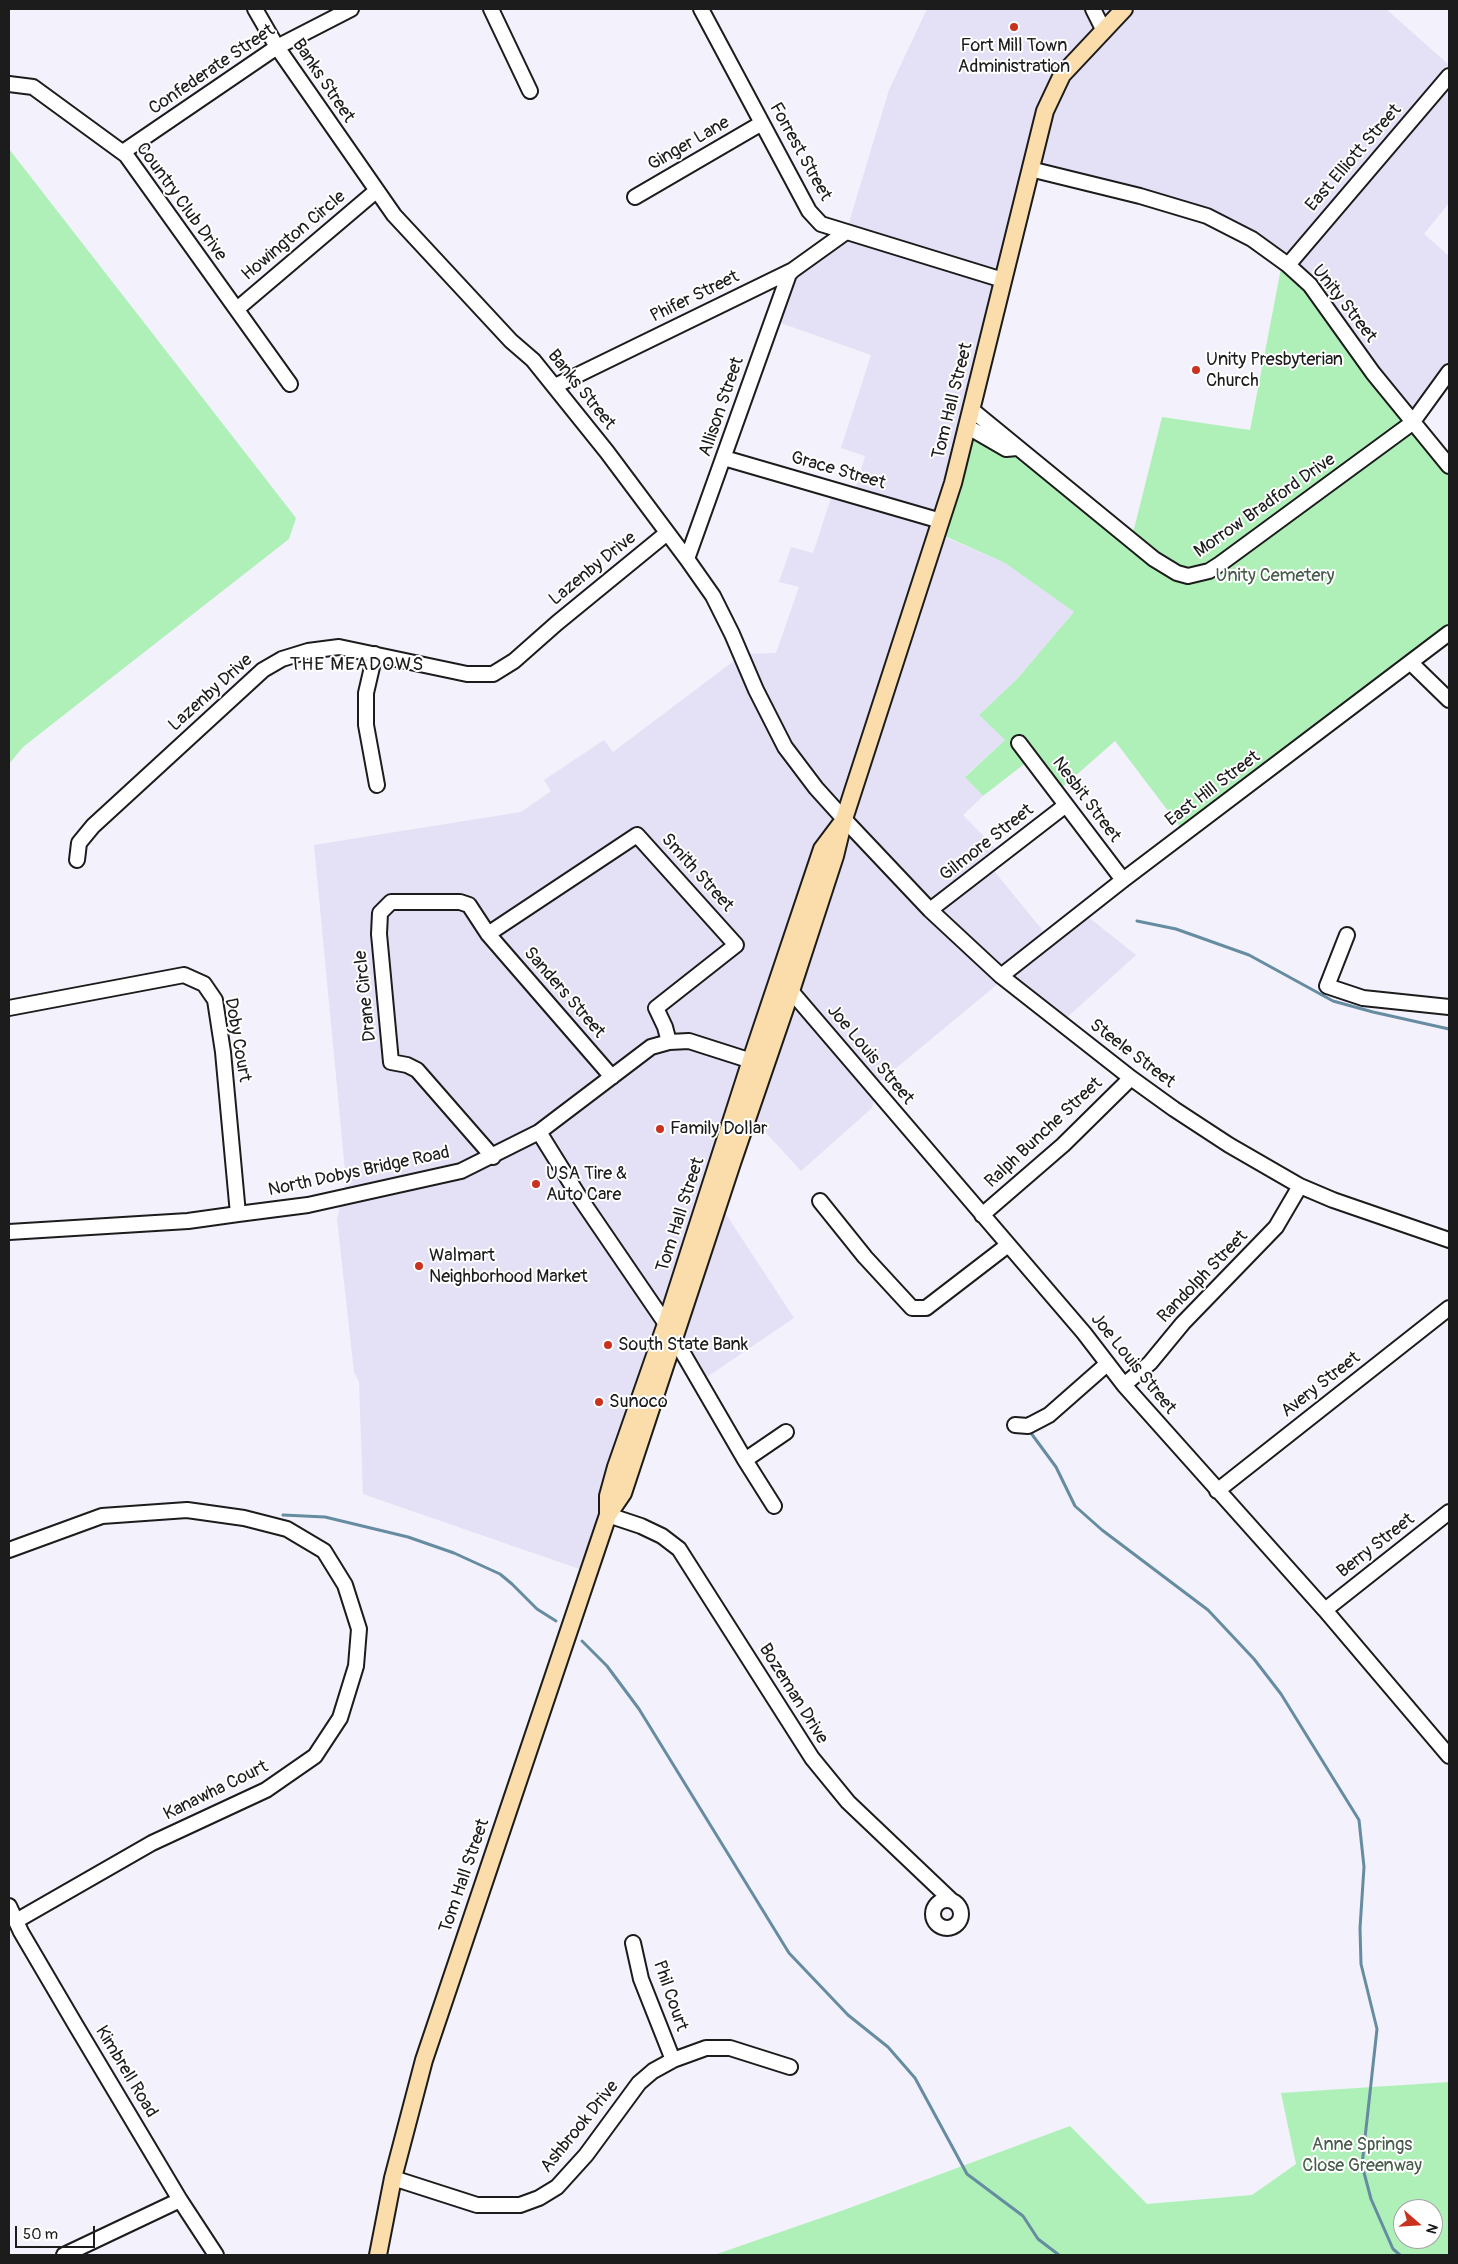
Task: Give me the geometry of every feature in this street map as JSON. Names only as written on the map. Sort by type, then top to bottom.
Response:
[{"type":"main road","name":"Tom Hall Street","points":[[608,1516],[608,1496],[616,1466],[758,1063],[791,991],[835,856],[844,819],[941,521],[968,427],[1045,112],[1056,86],[1072,62],[1124,9]]},
{"type":"main road","name":"Tom Hall Street","points":[[378,2255],[394,2178],[424,2060],[608,1516],[624,1493],[675,1338],[822,849],[844,819]]},
{"type":"street","name":"Banks Street","points":[[255,9],[277,47],[376,192],[394,215],[511,341],[534,360],[687,559],[713,596],[756,690],[785,747],[816,788],[844,819]]},
{"type":"street","name":"Confederate Street","points":[[123,152],[277,47],[351,9]]},
{"type":"street","points":[[491,9],[530,91]]},
{"type":"street","name":"Forrest Street","points":[[701,9],[809,211],[821,224],[1003,280]]},
{"type":"street","points":[[1093,9],[1104,29]]},
{"type":"street","name":"East Elliott Street","points":[[1288,265],[1449,76]]},
{"type":"street","name":"Country Club Drive","points":[[9,84],[33,87],[123,152],[290,384]]},
{"type":"street","name":"Ginger Lane","points":[[635,197],[762,123]]},
{"type":"street","name":"Unity Street","points":[[1030,169],[1140,196],[1207,216],[1252,239],[1288,265],[1319,296],[1373,374],[1449,466]]},
{"type":"street","name":"Howington Circle","points":[[237,309],[376,192]]},
{"type":"street","name":"Phifer Street","points":[[555,386],[793,270],[846,232]]},
{"type":"street","name":"Allison Street","points":[[687,559],[789,274],[793,270]]},
{"type":"street","name":"Morrow Bradford Drive","points":[[972,410],[1165,568],[1188,576],[1209,571],[1220,564],[1412,423],[1449,372]]},
{"type":"street","name":"Morrow Bradford Drive","points":[[968,427],[1006,449],[1018,448]]},
{"type":"street","name":"Grace Street","points":[[724,458],[941,521]]},
{"type":"street","name":"Lazenby Drive","points":[[77,860],[79,843],[93,826],[263,670],[282,659],[308,651],[339,647],[467,674],[493,674],[514,661],[667,532]]},
{"type":"street","name":"East Hill Street","points":[[1001,976],[1449,633]]},
{"type":"street","points":[[375,654],[366,693],[366,725],[377,785]]},
{"type":"street","points":[[1411,663],[1449,700]]},
{"type":"street","name":"Nesbit Street","points":[[1019,743],[1124,880]]},
{"type":"street","name":"Gilmore Street","points":[[930,910],[1066,805]]},
{"type":"street","name":"Steele Street","points":[[844,819],[930,910],[1001,976],[1131,1078],[1174,1109],[1229,1145],[1300,1186],[1333,1200],[1449,1240]]},
{"type":"street","name":"Smith Street","points":[[488,934],[637,835],[736,945],[656,1008],[665,1027],[669,1042]]},
{"type":"street","name":"Drane Circle","points":[[488,934],[469,905],[460,902],[391,902],[380,913],[379,934],[392,1062],[407,1064],[417,1070],[493,1157]]},
{"type":"street","name":"Sanders Street","points":[[488,934],[612,1077]]},
{"type":"street","points":[[1347,934],[1328,986],[1363,998],[1449,1007]]},
{"type":"street","name":"Doby Court","points":[[9,1008],[184,975],[204,984],[215,1000],[223,1052],[238,1214]]},
{"type":"street","name":"Joe Louis Street","points":[[791,991],[1084,1333],[1124,1386],[1325,1610],[1449,1756]]},
{"type":"street","name":"North Dobys Bridge Road","points":[[9,1232],[188,1221],[308,1205],[389,1188],[461,1171],[493,1157],[539,1132],[651,1047],[669,1042],[689,1041],[758,1063]]},
{"type":"street","name":"Ralph Bunche Street","points":[[982,1215],[1063,1145],[1131,1078]]},
{"type":"street","points":[[539,1132],[580,1198],[675,1338],[745,1460],[774,1506]]},
{"type":"street","name":"Randolph Street","points":[[1124,1386],[1150,1363],[1183,1323],[1276,1227],[1300,1186]]},
{"type":"street","points":[[820,1201],[865,1258],[912,1308],[926,1308],[1008,1245]]},
{"type":"street","name":"Avery Street","points":[[1217,1491],[1449,1308]]},
{"type":"street","points":[[1015,1425],[1028,1426],[1050,1415],[1107,1364]]},
{"type":"street","points":[[745,1460],[786,1432]]},
{"type":"street","name":"Kanawha Court","points":[[9,1550],[102,1516],[187,1510],[244,1518],[287,1528],[324,1552],[345,1585],[359,1629],[356,1666],[340,1718],[315,1756],[266,1790],[152,1843],[16,1921]]},
{"type":"street","name":"Berry Street","points":[[1325,1610],[1449,1512]]},
{"type":"street","name":"Bozeman Drive","points":[[608,1516],[642,1526],[662,1536],[679,1549],[812,1758],[848,1802],[951,1900]]},
{"type":"street","name":"Kimbrell Road","points":[[9,1906],[180,2200],[216,2255]]},
{"type":"street","name":"Phil Court","points":[[633,1943],[641,1979],[673,2060]]},
{"type":"street","name":"Ashbrook Drive","points":[[394,2178],[477,2205],[520,2205],[540,2198],[557,2187],[569,2176],[639,2083],[654,2071],[673,2060],[706,2048],[730,2048],[790,2066]]},
{"type":"street","points":[[64,2255],[180,2200]]},
{"type":"shaded area","points":[[927,9],[1386,9],[1449,65],[1439,79],[1449,88],[1449,203],[1424,234],[1449,256],[1449,370],[1410,423],[1370,372],[1309,287],[1251,240],[1206,217],[1034,171],[1046,121],[1055,96],[1078,61],[1103,34],[1101,30],[1071,61],[1054,84],[1042,115],[960,450],[935,533],[1005,563],[1074,612],[1017,679],[979,715],[1005,740],[965,776],[983,796],[963,815],[1000,853],[994,871],[1044,932],[1087,916],[1136,955],[1062,1022],[1005,978],[878,1083],[872,1108],[801,1171],[746,1111],[716,1199],[794,1318],[698,1383],[671,1339],[664,1338],[588,1572],[363,1494],[359,1382],[354,1372],[337,1219],[346,1181],[314,845],[521,812],[551,791],[544,780],[604,740],[613,752],[743,654],[776,653],[799,587],[779,582],[791,547],[813,553],[833,492],[853,497],[865,456],[841,448],[871,355],[775,321],[790,276],[845,236],[889,90]]},
{"type":"green space","points":[[9,149],[296,518],[289,539],[23,747],[9,764]]},
{"type":"green space","name":"Unity Cemetery","points":[[1282,263],[1294,274],[1449,469],[1449,631],[1184,832],[1115,741],[1058,791],[1032,758],[983,796],[965,777],[1005,740],[979,715],[1017,679],[1074,612],[1005,563],[940,534],[970,430],[1017,450],[1131,541],[1162,417],[1250,430]]},
{"type":"green space","name":"Anne Springs Close Greenway","points":[[1449,2082],[1449,2255],[714,2255],[844,2210],[1070,2126],[1147,2204],[1252,2195],[1296,2164],[1281,2093]]},
{"type":"waterway","points":[[1137,921],[1176,929],[1249,955],[1333,1001],[1449,1029]]},
{"type":"waterway","points":[[1028,1429],[1056,1467],[1075,1506],[1102,1530],[1208,1610],[1254,1659],[1281,1694],[1359,1820],[1364,1867],[1360,1928],[1361,1964],[1377,2029],[1362,2165],[1371,2199],[1393,2249],[1400,2255]]},
{"type":"waterway","points":[[283,1515],[325,1517],[408,1537],[454,1553],[500,1574],[537,1609],[556,1621]]},
{"type":"waterway","points":[[582,1641],[607,1666],[639,1709],[789,1953],[848,2015],[888,2047],[915,2078],[967,2174],[1023,2216],[1038,2239],[1059,2255]]},
{"type":"place","name":"Fort Mill Town Administration","points":[[1014,27]]},
{"type":"place","name":"Unity Presbyterian Church","points":[[1196,370]]},
{"type":"place","name":"Family Dollar","points":[[660,1129]]},
{"type":"place","name":"USA Tire & Auto Care","points":[[536,1184]]},
{"type":"place","name":"Walmart Neighborhood Market","points":[[419,1266]]},
{"type":"place","name":"South State Bank","points":[[608,1345]]},
{"type":"place","name":"Sunoco","points":[[599,1402]]},
{"type":"district","name":"THE MEADOWS","points":[[357,665]]}]
